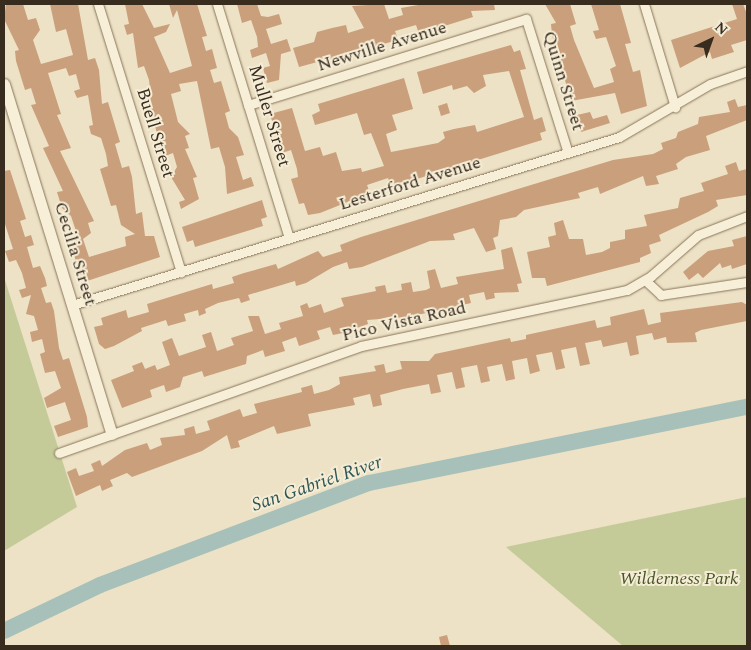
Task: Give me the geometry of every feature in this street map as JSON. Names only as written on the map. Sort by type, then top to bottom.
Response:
[{"type":"street","name":"Buell Street","points":[[98,4],[181,272]]},
{"type":"street","name":"Muller Street","points":[[217,4],[289,238]]},
{"type":"street","points":[[644,4],[674,107]]},
{"type":"street","name":"Newville Avenue","points":[[248,105],[526,19]]},
{"type":"street","name":"Quinn Street","points":[[526,19],[568,153]]},
{"type":"street","name":"Lesterford Avenue","points":[[72,305],[633,132],[710,84],[747,71]]},
{"type":"street","name":"Cecilia Street","points":[[4,84],[112,434]]},
{"type":"street","name":"Pico Vista Road","points":[[59,453],[361,346],[616,294],[645,280],[698,235],[747,216]]},
{"type":"street","points":[[645,280],[661,295],[747,282]]},
{"type":"green space","points":[[4,277],[77,507],[4,551]]},
{"type":"green space","name":"Wilderness Park","points":[[747,497],[747,645],[623,646],[506,547]]},
{"type":"building","points":[[6,4],[23,4],[28,20],[36,18],[40,30],[33,40],[41,64],[73,55],[66,29],[56,32],[50,4],[78,4],[88,60],[95,58],[99,70],[102,104],[108,102],[120,142],[115,144],[122,168],[129,166],[136,214],[142,212],[145,236],[154,236],[160,257],[87,281],[85,274],[78,275],[71,236],[77,234],[71,216],[62,208],[57,192],[63,191],[43,148],[49,146],[31,105],[36,104],[31,88],[25,90],[16,61],[15,51],[19,50],[4,19]],"holes":[[[66,68],[69,76],[76,74],[80,89],[74,91],[77,98],[88,95],[93,125],[89,126],[91,134],[101,138],[106,154],[108,166],[100,169],[111,206],[116,205],[121,225],[135,234],[125,237],[126,246],[89,257],[83,239],[91,233],[88,223],[94,221],[60,151],[71,148],[57,115],[61,114],[48,73]]]},
{"type":"building","points":[[125,4],[142,4],[154,28],[170,24],[166,32],[154,37],[170,73],[192,66],[177,10],[173,18],[169,4],[197,4],[207,36],[202,37],[206,51],[212,49],[217,68],[210,70],[214,83],[221,81],[230,111],[225,113],[229,128],[238,137],[244,155],[236,157],[243,180],[251,177],[254,186],[227,194],[225,167],[219,147],[211,149],[197,81],[179,84],[181,91],[171,94],[178,122],[190,134],[185,136],[189,148],[185,149],[197,177],[193,178],[199,199],[181,209],[179,202],[185,200],[171,177],[177,167],[173,153],[165,156],[160,144],[145,90],[150,89],[149,80],[144,66],[138,68],[133,33],[127,35],[124,25],[129,24]]},
{"type":"building","points":[[237,4],[257,4],[261,16],[268,17],[279,14],[282,24],[266,29],[271,44],[287,39],[291,51],[281,54],[279,80],[267,83],[263,68],[270,66],[266,53],[252,58],[250,50],[258,47],[257,37],[251,20],[242,23]]},
{"type":"building","points":[[384,4],[389,19],[403,15],[401,8],[424,4],[494,4],[495,10],[471,11],[473,17],[419,34],[416,25],[395,31],[398,40],[299,67],[293,48],[314,42],[317,32],[346,25],[348,33],[364,28],[352,6]]},
{"type":"building","points":[[545,4],[570,4],[576,24],[570,26],[574,40],[594,88],[614,82],[610,69],[616,66],[606,37],[596,39],[593,31],[599,30],[591,4],[620,4],[631,43],[625,44],[633,72],[640,70],[647,106],[621,114],[615,93],[571,101],[552,35],[551,24],[556,23]]},
{"type":"building","points":[[732,4],[743,4],[747,14],[747,40],[731,45],[734,52],[712,59],[710,52],[680,68],[671,40],[737,19]]},
{"type":"building","points":[[511,45],[514,52],[520,50],[526,69],[520,70],[534,120],[542,117],[546,131],[540,133],[542,140],[391,187],[388,178],[367,185],[370,193],[320,213],[308,215],[304,203],[299,204],[291,179],[298,177],[291,150],[282,153],[270,114],[292,108],[305,151],[320,147],[323,156],[336,152],[342,171],[361,168],[362,172],[384,166],[371,133],[364,135],[357,113],[315,125],[312,115],[320,111],[318,104],[404,78],[413,109],[392,115],[397,130],[386,134],[391,152],[438,143],[445,138],[443,132],[454,129],[475,125],[477,132],[524,117],[509,71],[483,75],[486,86],[474,93],[467,86],[453,90],[452,85],[423,94],[417,72]]},
{"type":"building","points":[[735,99],[738,107],[747,105],[747,120],[706,136],[710,150],[686,157],[676,164],[678,169],[656,176],[659,184],[646,186],[643,176],[600,194],[598,187],[578,193],[580,198],[524,210],[516,217],[500,220],[498,236],[493,238],[496,249],[486,252],[474,228],[453,234],[455,240],[430,241],[362,267],[349,269],[347,262],[333,267],[306,283],[296,286],[295,281],[248,295],[250,300],[241,303],[239,298],[218,303],[205,309],[206,313],[199,316],[198,310],[184,314],[186,321],[168,326],[166,320],[141,328],[142,331],[105,349],[99,344],[94,327],[103,325],[101,318],[126,310],[128,318],[149,312],[147,304],[212,284],[213,289],[234,283],[232,277],[244,273],[276,264],[278,269],[318,251],[323,257],[342,251],[340,245],[361,237],[613,160],[653,154],[663,149],[661,143],[676,138],[678,132],[698,124],[699,117],[730,112],[727,102]]},
{"type":"building","points":[[447,103],[450,113],[441,116],[438,106]]},
{"type":"building","points":[[590,112],[593,119],[607,115],[610,123],[581,132],[577,115]]},
{"type":"building","points":[[736,162],[739,171],[747,169],[747,195],[716,200],[718,206],[659,235],[661,241],[649,245],[651,253],[640,258],[640,262],[547,286],[545,278],[532,278],[527,252],[550,247],[548,237],[556,235],[554,223],[563,220],[569,239],[583,239],[586,255],[602,252],[610,248],[610,242],[625,239],[625,230],[647,226],[644,215],[678,208],[680,198],[704,191],[701,183],[728,174],[725,166]]},
{"type":"building","points":[[10,170],[26,219],[20,221],[25,237],[31,235],[34,245],[27,247],[33,268],[40,266],[45,278],[47,286],[41,288],[46,303],[51,302],[54,311],[59,348],[63,360],[69,358],[87,417],[88,427],[58,437],[54,426],[71,420],[65,402],[47,408],[44,398],[61,388],[55,371],[45,373],[40,354],[45,352],[42,339],[32,342],[30,332],[38,330],[34,316],[26,314],[31,295],[22,298],[19,290],[26,288],[22,273],[16,260],[9,262],[5,251],[13,249],[4,221],[4,171]]},
{"type":"building","points":[[262,200],[267,217],[261,219],[263,226],[195,247],[193,240],[187,242],[182,227]]},
{"type":"building","points":[[747,236],[747,264],[732,269],[731,265],[722,268],[720,263],[703,278],[698,273],[689,280],[683,272],[708,251],[734,246],[732,240]]},
{"type":"building","points":[[512,247],[522,283],[517,284],[519,292],[494,293],[495,298],[486,300],[484,292],[469,295],[471,303],[408,317],[367,320],[368,324],[333,335],[330,327],[317,331],[320,339],[299,346],[296,337],[282,342],[285,351],[265,357],[263,350],[247,356],[246,364],[204,377],[202,371],[183,377],[180,387],[166,392],[164,385],[150,390],[152,397],[122,408],[111,380],[134,371],[132,366],[142,362],[145,369],[155,365],[157,370],[170,365],[162,342],[172,338],[179,356],[206,347],[202,335],[211,332],[217,351],[234,345],[231,338],[253,331],[248,316],[259,316],[265,334],[281,329],[279,323],[303,316],[300,306],[307,303],[309,308],[321,304],[324,313],[344,306],[341,298],[376,291],[375,287],[385,285],[387,293],[402,290],[401,284],[411,282],[413,292],[426,290],[430,288],[427,271],[435,269],[441,288],[458,284],[456,277],[504,269],[501,250]]},
{"type":"building","points":[[742,302],[747,305],[747,321],[701,330],[695,333],[697,342],[667,343],[666,337],[654,340],[652,333],[636,336],[639,354],[630,356],[627,342],[603,347],[601,340],[585,343],[590,364],[580,366],[576,347],[561,350],[565,368],[556,370],[552,352],[536,355],[540,371],[530,374],[527,358],[512,361],[515,379],[506,381],[502,364],[487,367],[490,381],[481,383],[477,365],[461,368],[465,387],[456,389],[452,372],[437,375],[441,392],[431,394],[429,384],[403,389],[380,395],[382,405],[373,407],[370,394],[353,398],[355,405],[308,414],[311,426],[277,434],[274,426],[238,441],[240,447],[231,449],[227,435],[202,451],[132,477],[127,473],[110,480],[113,486],[102,491],[100,485],[76,496],[67,472],[76,468],[79,476],[94,471],[91,464],[100,460],[102,466],[125,450],[147,443],[150,450],[162,445],[160,438],[185,435],[184,429],[194,426],[196,434],[210,430],[207,421],[240,409],[243,417],[257,413],[254,404],[302,392],[301,388],[312,385],[314,394],[329,390],[340,384],[339,377],[376,371],[374,366],[384,364],[386,373],[402,369],[400,361],[429,361],[435,354],[510,338],[511,342],[526,339],[526,335],[595,320],[597,328],[611,325],[610,317],[644,309],[648,325],[661,322],[660,313]]},
{"type":"building","points":[[447,635],[450,646],[441,646],[439,637]]},
{"type":"waterway","name":"San Gabriel River","points":[[4,631],[100,585],[369,483],[747,407]]}]
